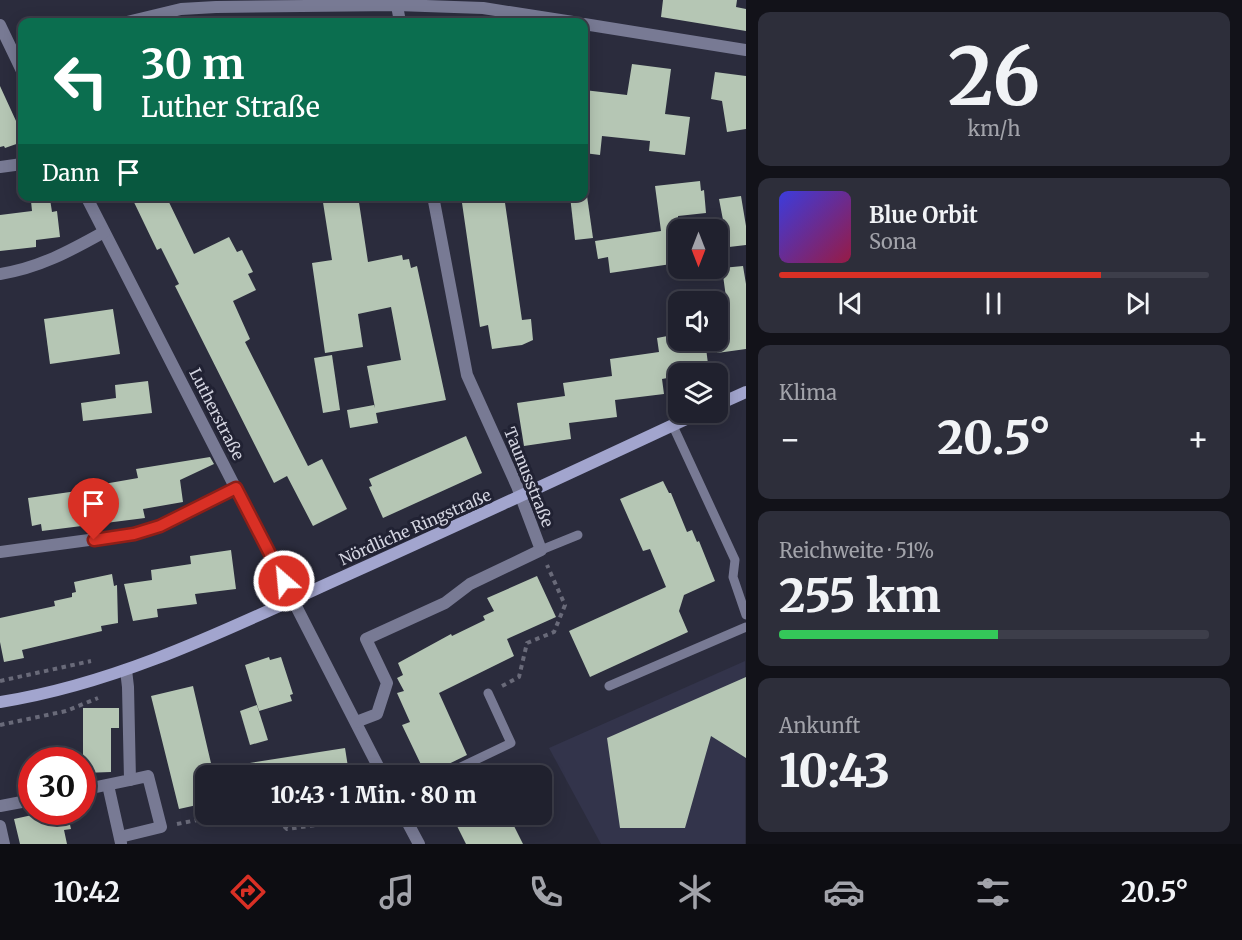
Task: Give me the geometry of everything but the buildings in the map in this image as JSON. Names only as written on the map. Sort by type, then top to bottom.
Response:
[{"type":"street","points":[[397,3],[399,18]]},
{"type":"street","points":[[143,18],[193,8],[397,3],[483,8],[547,18]]},
{"type":"street","points":[[0,25],[18,62]]},
{"type":"street","points":[[588,25],[746,50]]},
{"type":"street","points":[[0,167],[18,165]]},
{"type":"street","name":"Lutherstraße","points":[[88,201],[378,765]]},
{"type":"street","name":"Taunusstraße","points":[[356,722],[377,714],[387,683],[366,639],[445,603],[470,584],[541,550],[467,375],[434,201]]},
{"type":"street","points":[[0,274],[28,269],[55,259],[104,232]]},
{"type":"street","points":[[728,400],[746,392]]},
{"type":"street","name":"Nördliche Ringstraße","points":[[0,702],[69,687],[126,670],[293,600],[679,423]]},
{"type":"street","points":[[0,552],[134,534],[160,526],[236,488]]},
{"type":"street","points":[[126,670],[130,780]]},
{"type":"street","points":[[96,787],[148,776],[161,827],[121,840],[108,785]]},
{"type":"street","points":[[0,806],[18,803]]},
{"type":"street","points":[[409,825],[420,844]]},
{"type":"street","points":[[0,826],[4,844]]},
{"type":"lane","points":[[673,426],[735,560],[733,577],[746,615]]},
{"type":"lane","points":[[541,550],[578,536]]},
{"type":"lane","points":[[609,686],[746,627]]},
{"type":"lane","points":[[464,765],[511,742],[488,693]]},
{"type":"path","points":[[488,693],[519,677],[527,643],[554,632],[565,605],[541,550]]},
{"type":"path","points":[[0,681],[93,660]]},
{"type":"path","points":[[161,827],[195,820]]},
{"type":"path","points":[[283,825],[287,829],[314,825]]},
{"type":"shaded area","points":[[745,661],[745,844],[601,844],[549,748]]},
{"type":"route","points":[[94,540],[134,534],[160,526],[236,488],[284,581]]}]
